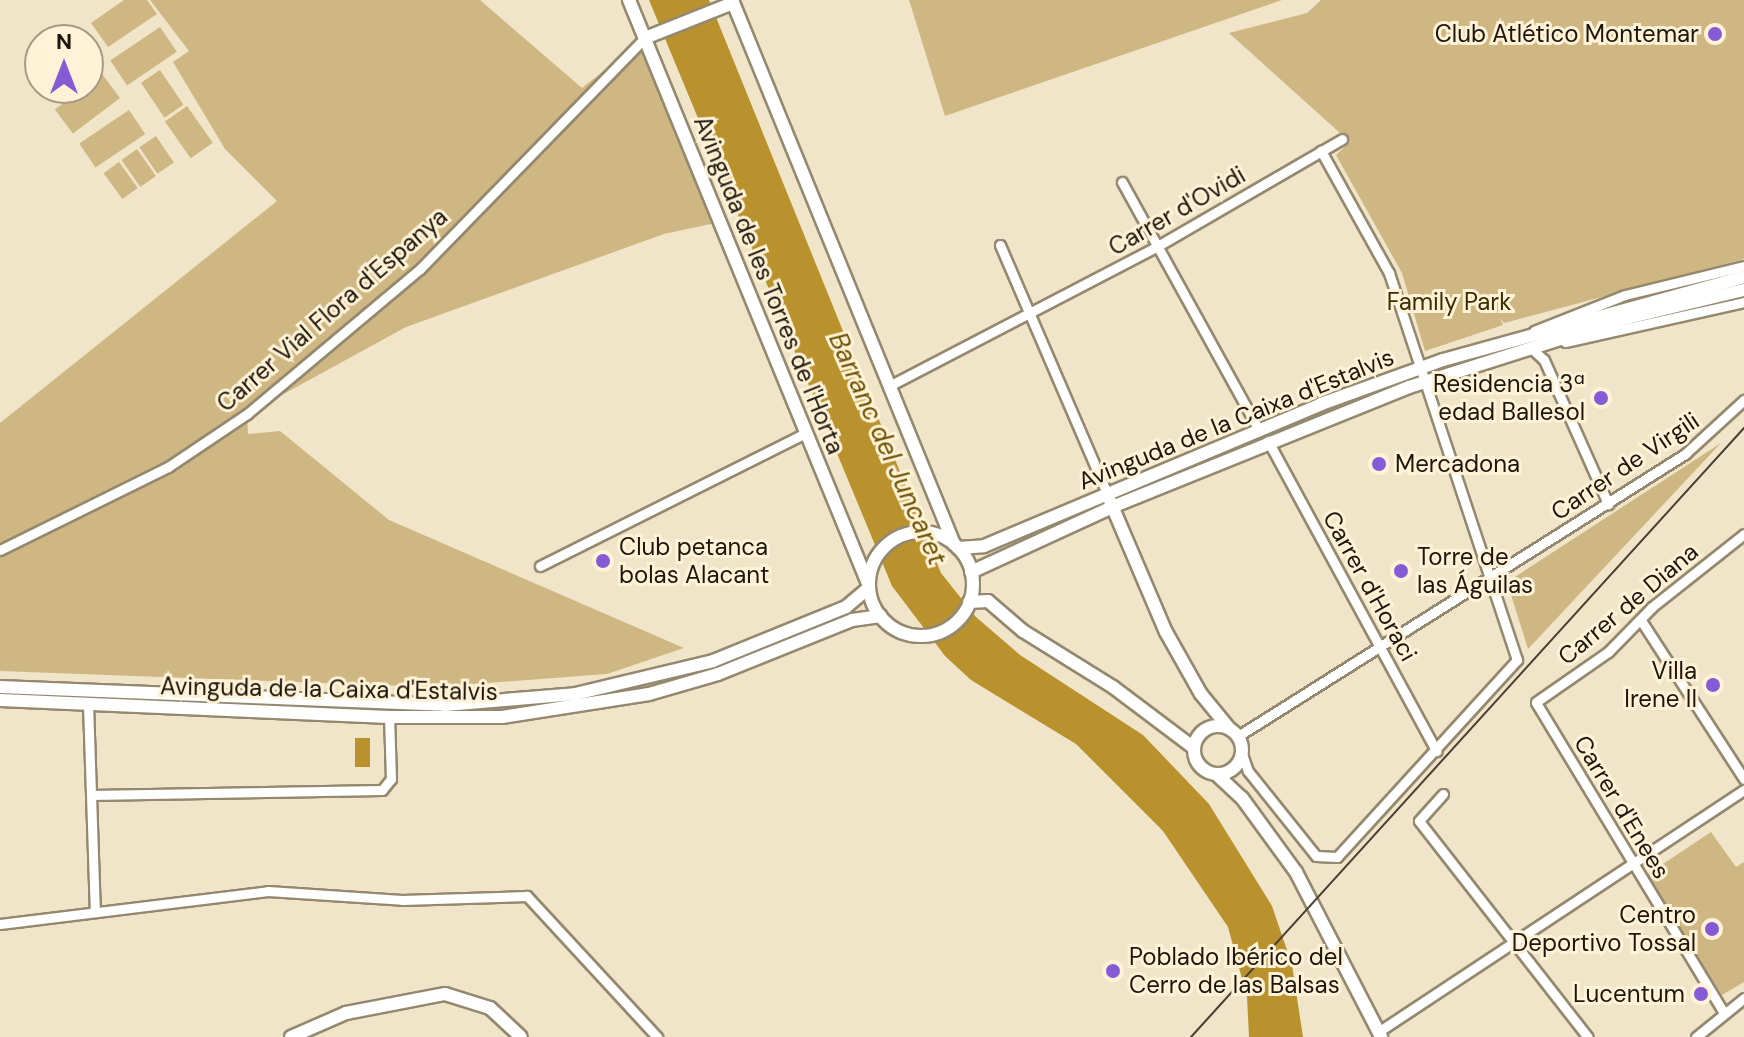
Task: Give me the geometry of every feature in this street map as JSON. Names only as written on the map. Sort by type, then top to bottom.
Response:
[{"type":"main road","name":"Avinguda de les Torres de l'Horta","points":[[629,0],[869,587]]},
{"type":"main road","name":"Carrer Vial Flora d'Espanya","points":[[645,38],[732,1]]},
{"type":"main road","points":[[732,1],[889,386],[956,546],[971,572],[969,602],[951,626],[917,635],[881,616],[869,587],[873,563],[899,537],[929,532],[956,546]]},
{"type":"main road","name":"Avinguda de la Caixa d'Estalvis","points":[[971,572],[1109,500],[1259,430],[1421,368],[1532,332],[1744,277]]},
{"type":"main road","name":"Avinguda de la Caixa d'Estalvis","points":[[956,546],[984,546],[1426,381],[1530,347],[1744,290]]},
{"type":"main road","points":[[1109,500],[1166,632],[1201,694],[1238,736],[1242,754],[1235,767],[1242,798]]},
{"type":"main road","name":"Avinguda de la Caixa d'Estalvis","points":[[0,687],[445,705],[575,694],[713,661],[846,607],[869,587]]},
{"type":"main road","points":[[969,602],[988,601],[1023,631],[1113,687],[1194,748],[1199,764],[1216,774],[1242,798],[1302,883],[1380,1034]]},
{"type":"main road","name":"Avinguda de la Caixa d'Estalvis","points":[[0,700],[389,717],[502,717],[577,709],[718,674],[852,620],[881,616]]},
{"type":"main road","points":[[1194,748],[1204,730],[1228,727]]},
{"type":"main road","points":[[1216,774],[1235,767]]},
{"type":"main road","points":[[297,1036],[346,1013],[445,994],[490,1008],[521,1037]]},
{"type":"street","name":"Carrer Vial Flora d'Espanya","points":[[0,550],[168,467],[247,414],[429,260],[645,38]]},
{"type":"street","name":"Carrer d'Ovidi","points":[[1029,314],[1156,247],[1342,139]]},
{"type":"street","points":[[1242,754],[1248,771],[1323,860],[1337,857],[1517,660],[1389,273],[1321,151]]},
{"type":"street","points":[[1122,182],[1259,430]]},
{"type":"street","points":[[1000,245],[1109,500]]},
{"type":"street","name":"Avinguda de la Caixa d'Estalvis","points":[[1532,332],[1625,295],[1744,266]]},
{"type":"street","name":"Avinguda de la Caixa d'Estalvis","points":[[1530,347],[1597,338],[1744,302]]},
{"type":"street","points":[[889,386],[1029,314]]},
{"type":"street","points":[[1530,347],[1544,360],[1608,504]]},
{"type":"street","name":"Carrer de Virgili","points":[[1238,736],[1491,580],[1704,441],[1744,400]]},
{"type":"street","points":[[540,566],[806,433]]},
{"type":"street","name":"Carrer d'Horaci","points":[[1268,441],[1436,751]]},
{"type":"street","name":"Carrer de Diana","points":[[1536,702],[1642,622],[1652,607],[1744,534]]},
{"type":"street","points":[[1642,622],[1744,779]]},
{"type":"street","name":"Carrer d'Enees","points":[[1536,702],[1724,1013]]},
{"type":"street","points":[[88,704],[95,912]]},
{"type":"street","points":[[91,795],[382,790],[391,771],[389,717]]},
{"type":"street","points":[[1380,1034],[1511,941],[1633,865],[1744,790]]},
{"type":"street","points":[[1443,794],[1419,821],[1588,1037]]},
{"type":"street","points":[[0,924],[268,891],[402,900],[527,896],[657,1037]]},
{"type":"street","points":[[1696,1037],[1744,998]]},
{"type":"green space","points":[[124,0],[147,0],[157,14],[108,47],[104,41],[104,24],[91,23]]},
{"type":"green space","points":[[150,0],[480,0],[582,88],[645,38],[720,222],[664,234],[406,327],[247,414],[248,434],[280,431],[389,520],[684,648],[607,674],[433,687],[0,671],[0,423],[277,201],[225,149],[173,62],[189,51]]},
{"type":"green space","points":[[909,0],[1282,0],[945,116]]},
{"type":"green space","name":"Family Park","points":[[1321,0],[1744,0],[1744,259],[1504,323],[1500,318],[1503,325],[1425,351],[1402,273],[1336,155],[1350,142],[1229,33],[1307,13]]},
{"type":"green space","points":[[160,27],[177,52],[127,85],[110,61]]},
{"type":"green space","points":[[160,70],[183,105],[164,118],[141,83]]},
{"type":"green space","points":[[104,77],[120,98],[73,133],[55,110],[62,104],[104,104]]},
{"type":"green space","points":[[187,106],[213,143],[191,158],[165,121]]},
{"type":"green space","points":[[129,110],[145,134],[95,168],[79,144]]},
{"type":"green space","points":[[156,136],[174,163],[157,174],[139,147]]},
{"type":"green space","points":[[137,149],[156,176],[140,187],[121,160]]},
{"type":"green space","points":[[119,162],[138,188],[122,199],[104,173]]},
{"type":"green space","points":[[1721,443],[1528,649],[1507,582]]},
{"type":"green space","name":"Centro Deportivo Tossal","points":[[1711,832],[1736,867],[1744,862],[1744,982],[1722,995],[1645,876]]},
{"type":"water","name":"Barranc del Juncaret","points":[[649,0],[709,0],[941,573],[976,617],[1020,655],[1143,735],[1209,804],[1272,906],[1292,965],[1303,1037],[1249,1037],[1247,997],[1228,927],[1163,831],[1076,744],[971,680],[945,656],[892,586]]},
{"type":"water","points":[[355,738],[370,738],[370,767],[355,767]]},
{"type":"tram line","points":[[1191,1037],[1744,428]]},
{"type":"place","name":"Club Atlético Montemar","points":[[1715,34]]},
{"type":"place","name":"Residencia 3ª edad Ballesol","points":[[1601,398]]},
{"type":"place","name":"Mercadona","points":[[1379,464]]},
{"type":"place","name":"Club petanca bolas Alacant","points":[[603,561]]},
{"type":"place","name":"Torre de las Águilas","points":[[1401,571]]},
{"type":"place","name":"Villa Irene II","points":[[1713,685]]},
{"type":"place","name":"Centro Deportivo Tossal","points":[[1712,929]]},
{"type":"place","name":"Poblado Ibérico del Cerro de las Balsas","points":[[1113,971]]},
{"type":"place","name":"Lucentum","points":[[1701,994]]}]
